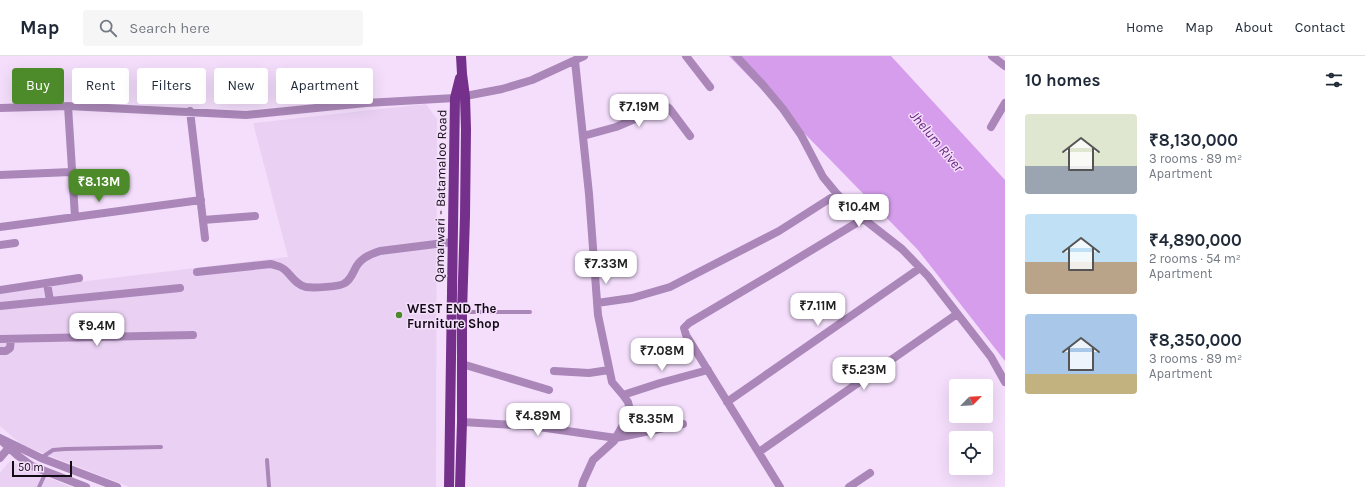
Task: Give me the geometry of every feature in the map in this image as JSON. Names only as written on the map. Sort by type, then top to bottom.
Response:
[{"type":"main road","name":"Qamarwari - Batamaloo Road","points":[[449,487],[452,242],[462,74],[461,56]]},
{"type":"main road","name":"Qamarwari - Batamaloo Road","points":[[460,97],[465,216],[462,312],[462,422],[460,487]]},
{"type":"street","points":[[0,108],[68,106],[246,114],[460,97],[502,89],[532,80],[584,56]]},
{"type":"street","points":[[686,56],[710,87]]},
{"type":"street","points":[[736,56],[763,84],[782,109],[801,135],[823,176],[837,194],[863,219],[902,249],[920,268],[991,357],[1005,382]]},
{"type":"street","points":[[992,56],[1005,66]]},
{"type":"street","points":[[575,61],[589,194],[598,315],[612,382],[628,402],[629,408],[623,425],[616,438],[593,460],[582,487]]},
{"type":"street","points":[[991,127],[1005,102]]},
{"type":"street","points":[[68,106],[75,217]]},
{"type":"street","points":[[583,136],[616,127],[666,106],[690,136]]},
{"type":"street","points":[[190,111],[205,238]]},
{"type":"street","points":[[0,175],[72,172]]},
{"type":"street","points":[[597,303],[632,298],[670,287],[778,231],[837,194]]},
{"type":"street","points":[[0,227],[201,200]]},
{"type":"street","points":[[203,220],[255,216]]},
{"type":"street","points":[[780,487],[686,335],[684,330],[685,326],[863,219]]},
{"type":"street","points":[[197,272],[271,264],[286,270],[298,283],[306,287],[338,286],[345,284],[349,280],[356,266],[362,259],[370,254],[452,242]]},
{"type":"street","points":[[0,245],[15,243]]},
{"type":"street","points":[[728,402],[920,268]]},
{"type":"street","points":[[0,290],[79,278]]},
{"type":"street","points":[[47,283],[50,301]]},
{"type":"street","points":[[0,306],[180,288]]},
{"type":"street","points":[[759,452],[957,314]]},
{"type":"street","points":[[0,339],[193,335]]},
{"type":"street","points":[[0,351],[6,351],[10,348],[11,339]]},
{"type":"street","points":[[462,364],[549,390]]},
{"type":"street","points":[[554,371],[589,373],[609,370]]},
{"type":"street","points":[[623,395],[708,370]]},
{"type":"street","points":[[462,422],[532,426],[616,438],[683,424]]},
{"type":"street","points":[[0,438],[11,446],[32,466],[86,487]]},
{"type":"street","points":[[11,446],[117,487]]},
{"type":"street","points":[[0,458],[11,446]]},
{"type":"street","points":[[849,487],[870,473]]},
{"type":"lane","points":[[462,312],[530,312]]},
{"type":"lane","points":[[41,458],[53,450],[161,447]]},
{"type":"lane","points":[[267,460],[269,487]]},
{"type":"lane","points":[[40,487],[46,472]]},
{"type":"shaded area","points":[[426,104],[437,119],[436,487],[130,487],[22,445],[0,426],[0,294],[70,283],[288,257],[253,123]]},
{"type":"shaded area","points":[[10,461],[71,487],[0,487],[0,473]]},
{"type":"water","name":"Jhelum River","points":[[729,56],[891,56],[1005,180],[1005,361],[918,250]]},
{"type":"place","name":"WEST END The Furniture Shop","points":[[399,315]]}]
